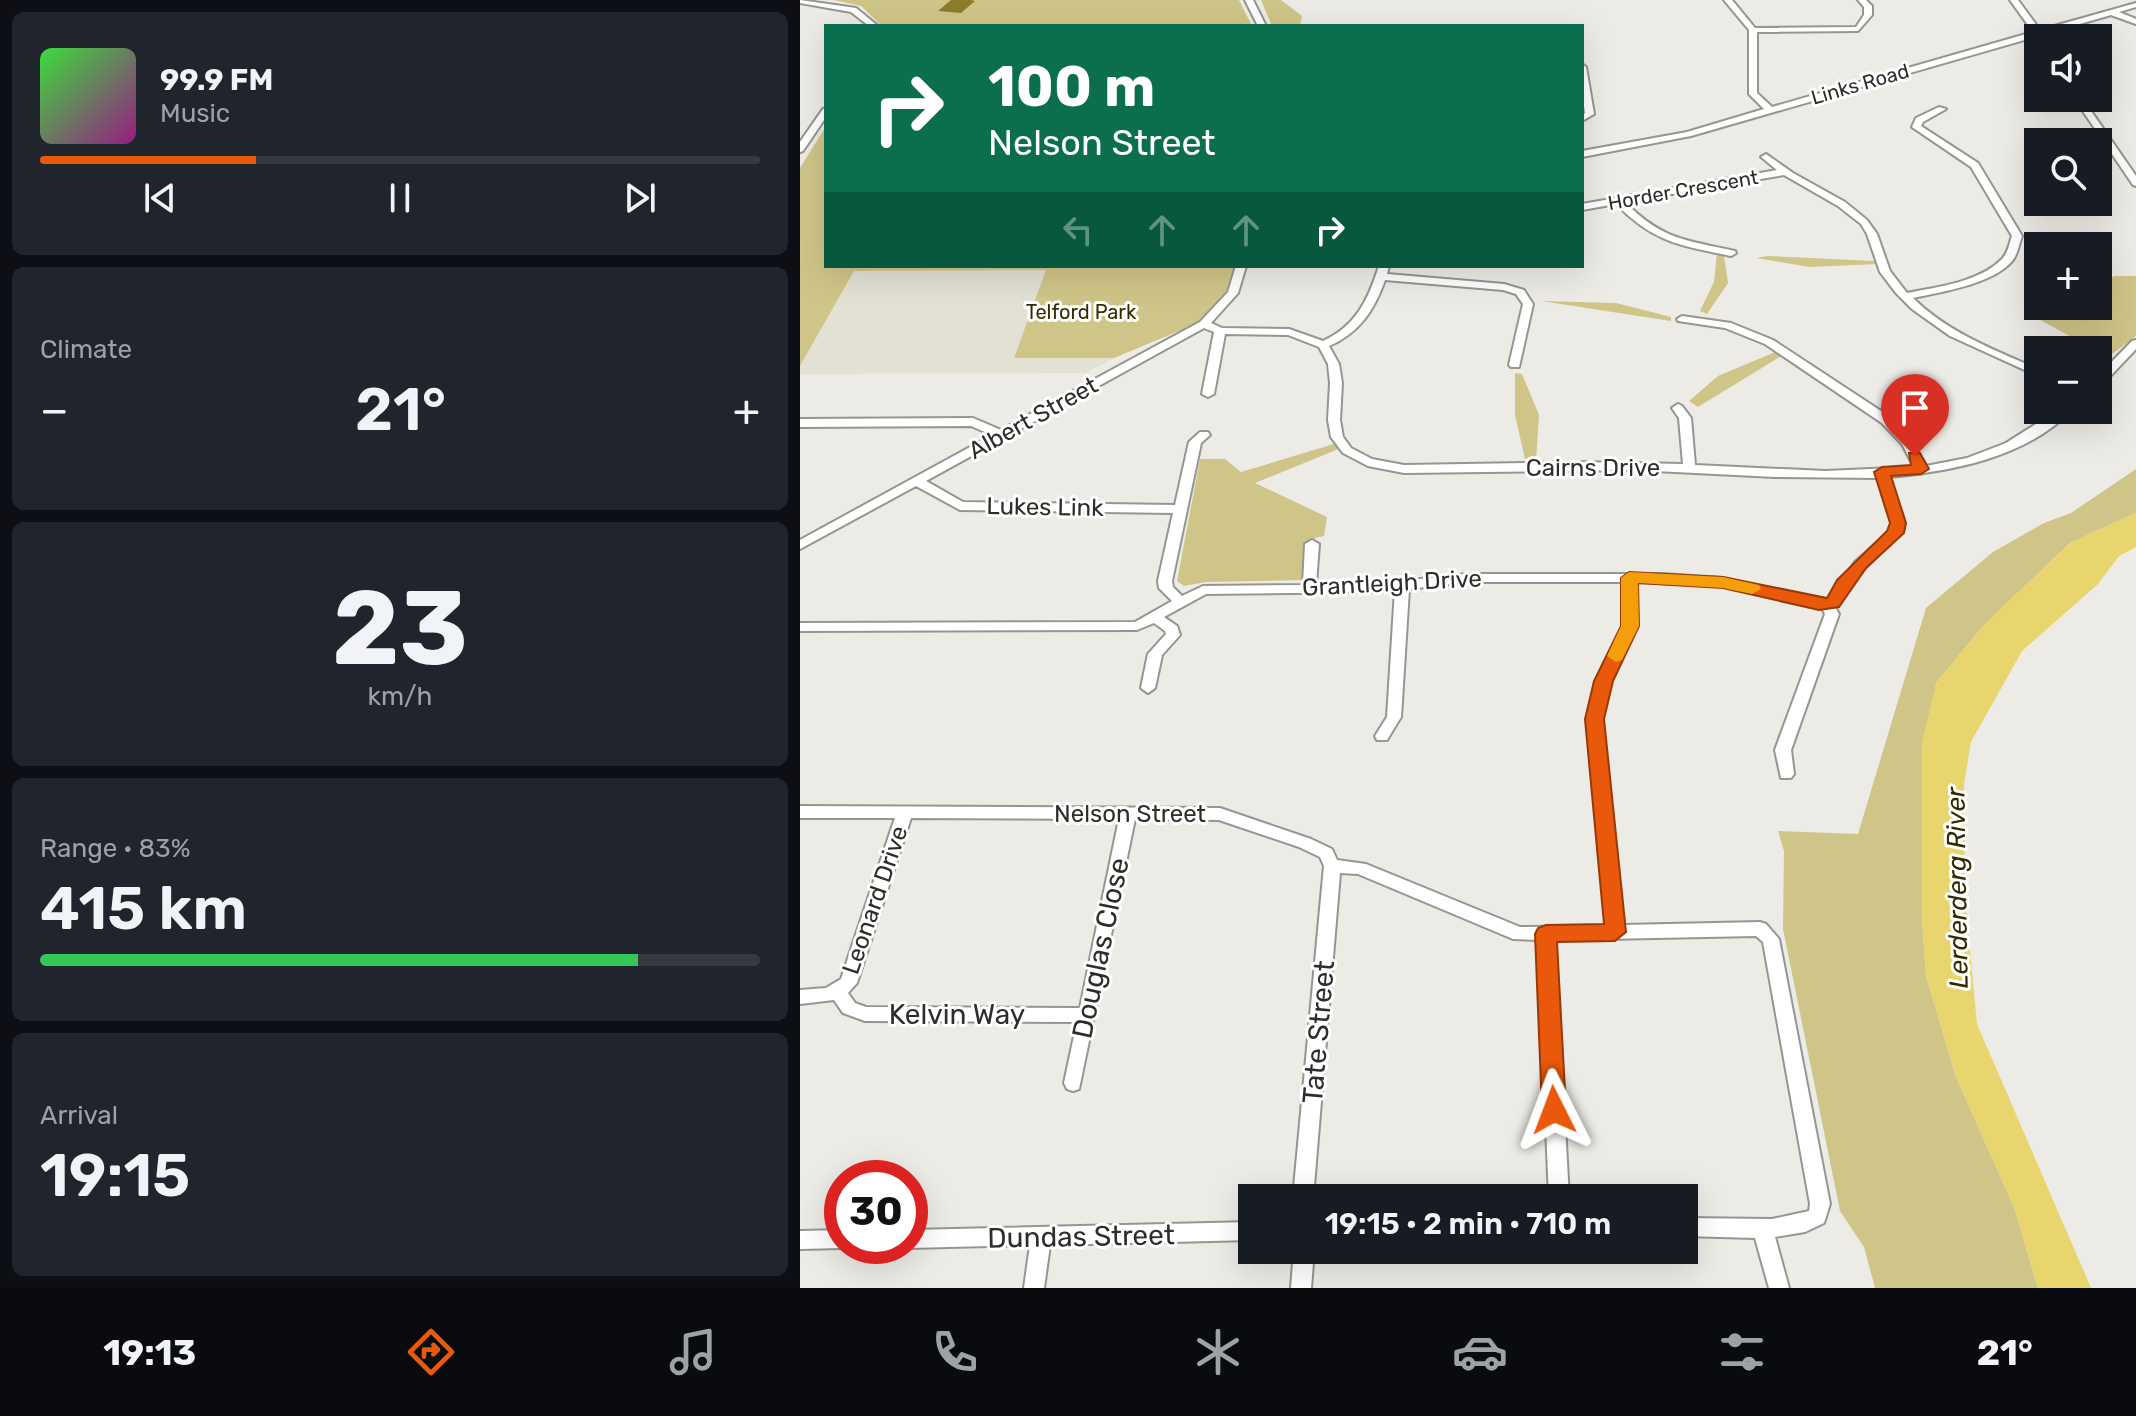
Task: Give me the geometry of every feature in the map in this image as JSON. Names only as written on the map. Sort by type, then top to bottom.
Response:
[{"type":"street","points":[[1249,0],[1261,24]]},
{"type":"street","points":[[1728,0],[1753,30],[1753,94],[1769,109]]},
{"type":"street","points":[[1753,30],[1858,29],[1865,25],[1868,15],[1868,6],[1862,0]]},
{"type":"street","points":[[2014,0],[2030,24]]},
{"type":"street","points":[[800,1],[853,10],[871,24]]},
{"type":"street","points":[[800,8],[810,2]]},
{"type":"street","name":"Links Road","points":[[2074,24],[2136,5]]},
{"type":"street","points":[[2111,12],[2136,22]]},
{"type":"street","name":"Links Road","points":[[1584,154],[1688,134],[2024,40]]},
{"type":"street","points":[[1584,79],[1590,114],[1584,117]]},
{"type":"street","points":[[1906,296],[1936,291],[1992,269],[2008,259],[2017,236],[1975,165],[1916,127],[1919,120],[1942,109]]},
{"type":"street","points":[[2088,112],[2136,183]]},
{"type":"street","points":[[800,149],[824,114]]},
{"type":"street","name":"Horder Crescent","points":[[1766,157],[1784,172],[1862,220],[1877,240],[1884,271],[1906,296],[1949,333],[2024,367]]},
{"type":"street","name":"Horder Crescent","points":[[1584,207],[1784,172]]},
{"type":"street","points":[[1618,201],[1649,232],[1663,239],[1731,253]]},
{"type":"street","name":"Albert Street","points":[[800,545],[1204,324],[1233,293],[1240,268]]},
{"type":"street","points":[[1204,324],[1220,331],[1289,332],[1323,345],[1351,332],[1364,319],[1382,272],[1504,287],[1520,292],[1528,304],[1515,365]]},
{"type":"street","points":[[1682,319],[1727,325],[1769,342],[1886,420],[1907,443],[1921,469]]},
{"type":"street","points":[[1208,394],[1220,331]]},
{"type":"street","points":[[2112,368],[2136,343]]},
{"type":"street","name":"Cairns Drive","points":[[1323,345],[1335,366],[1331,426],[1335,436],[1344,447],[1374,464],[1404,469],[1689,468],[1765,474],[1882,472],[1959,464],[2008,447],[2044,424]]},
{"type":"street","points":[[1678,408],[1685,418],[1689,468]]},
{"type":"street","points":[[800,423],[973,422],[1002,435]]},
{"type":"street","points":[[1180,602],[1165,584],[1195,442],[1204,435]]},
{"type":"street","points":[[1786,774],[1783,750],[1832,614],[1827,603],[1833,603],[1843,584],[1895,533],[1898,523],[1882,472]]},
{"type":"street","name":"Lukes Link","points":[[916,481],[960,506],[1180,509]]},
{"type":"street","points":[[1309,588],[1312,544]]},
{"type":"street","name":"Grantleigh Drive","points":[[800,627],[1137,626],[1157,618],[1203,590],[1402,586],[1466,578],[1629,578],[1723,582],[1827,603]]},
{"type":"street","points":[[1615,932],[1595,719],[1604,681],[1630,626],[1629,578]]},
{"type":"street","points":[[1382,736],[1394,717],[1402,586]]},
{"type":"street","points":[[1148,688],[1155,654],[1173,635],[1172,629],[1157,618]]},
{"type":"street","name":"Nelson Street","points":[[800,812],[1225,815],[1326,853],[1332,866],[1360,868],[1514,933],[1751,928],[1766,933],[1771,939],[1820,1204],[1817,1217],[1808,1223],[1762,1227]]},
{"type":"street","name":"Leonard Drive","points":[[800,997],[838,992],[848,983],[905,813]]},
{"type":"street","name":"Douglas Close","points":[[1073,1083],[1128,814]]},
{"type":"street","name":"Tate Street","points":[[1304,1184],[1332,866]]},
{"type":"street","points":[[1546,934],[1558,1184]]},
{"type":"street","name":"Kelvin Way","points":[[838,992],[849,1008],[865,1014],[1085,1015]]},
{"type":"street","points":[[1698,1227],[1762,1227],[1779,1288]]},
{"type":"street","name":"Dundas Street","points":[[928,1239],[1041,1239],[1238,1232]]},
{"type":"street","points":[[800,1240],[824,1239]]},
{"type":"street","points":[[1034,1288],[1041,1239]]},
{"type":"street","points":[[1301,1288],[1303,1264]]},
{"type":"shaded area","points":[[1047,270],[1014,358],[1114,358],[1086,373],[800,374],[800,366],[854,271]]},
{"type":"green space","points":[[834,0],[1239,0],[1251,24],[880,24],[861,6]]},
{"type":"green space","points":[[1261,0],[1281,0],[1302,16],[1300,24],[1271,24]]},
{"type":"green space","name":"Telford Park","points":[[824,129],[824,268],[1235,268],[1231,286],[1198,323],[1114,358],[1014,358],[1046,270],[854,271],[800,366],[800,168]]},
{"type":"green space","points":[[1717,253],[1724,256],[1728,283],[1707,314],[1700,311],[1714,282]]},
{"type":"green space","points":[[1756,258],[1875,261],[1877,264],[1810,267]]},
{"type":"green space","points":[[2136,276],[2136,336],[2112,354],[2112,336],[2070,336],[2040,320],[2112,320],[2112,277]]},
{"type":"green space","points":[[1541,301],[1616,303],[1671,317],[1671,321]]},
{"type":"green space","points":[[1780,350],[1786,353],[1698,407],[1689,401],[1718,376]]},
{"type":"green space","points":[[1515,373],[1522,374],[1539,415],[1536,460],[1525,459],[1515,415]]},
{"type":"green space","points":[[1337,443],[1341,448],[1255,483],[1327,517],[1324,536],[1315,538],[1313,572],[1304,580],[1206,582],[1184,586],[1177,581],[1200,459],[1225,459],[1241,472]]},
{"type":"green space","points":[[2136,469],[2136,513],[2070,543],[1983,626],[1936,683],[1924,843],[1922,918],[1926,976],[1956,1077],[2014,1207],[2038,1288],[1875,1288],[1864,1247],[1840,1211],[1783,929],[1784,851],[1778,831],[1858,834],[1926,608],[1993,552],[2044,523],[2071,513]]},
{"type":"water","name":"Lerderderg River","points":[[2136,513],[2136,547],[2119,556],[2098,584],[2022,651],[1971,742],[1964,784],[1965,899],[1977,1024],[2091,1288],[2038,1288],[2014,1207],[1956,1077],[1926,976],[1922,918],[1922,743],[1936,683],[1983,626],[2070,543]]},
{"type":"building","points":[[951,0],[975,1],[961,13],[938,11]]},
{"type":"slow traffic","points":[[1616,656],[1630,626],[1629,578],[1723,582],[1752,589]]},
{"type":"route","points":[[1554,1110],[1546,934],[1615,932],[1595,719],[1604,681],[1630,626],[1629,578],[1723,582],[1819,604],[1833,603],[1843,584],[1895,533],[1898,523],[1882,472],[1921,469],[1915,456]]}]
